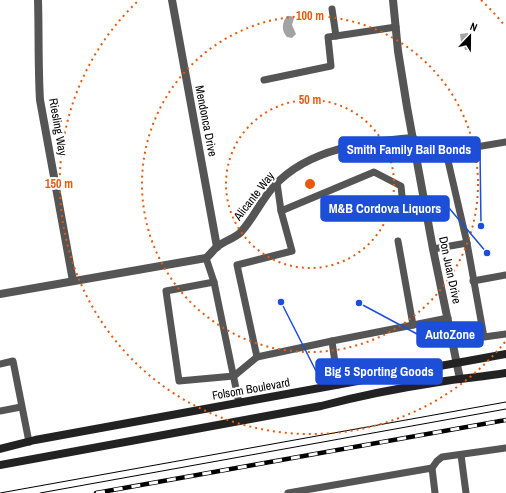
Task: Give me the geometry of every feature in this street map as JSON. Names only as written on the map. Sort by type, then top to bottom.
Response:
[{"type":"main road","name":"Folsom Boulevard","points":[[0,449],[29,442],[506,354]]},
{"type":"main road","points":[[0,466],[321,406],[360,396],[506,372]]},
{"type":"street","name":"Riesling Way","points":[[38,0],[38,72],[40,100],[73,280]]},
{"type":"street","name":"Mendonca Drive","points":[[172,0],[217,247]]},
{"type":"street","name":"Don Juan Drive","points":[[393,0],[398,51],[413,138],[433,249],[460,379]]},
{"type":"street","name":"Alicante Way","points":[[206,258],[217,247],[238,234],[250,222],[264,199],[277,183],[296,168],[312,159],[331,152],[365,144],[413,138]]},
{"type":"street","points":[[0,294],[73,280],[206,258]]},
{"type":"lane","points":[[332,9],[336,36]]},
{"type":"lane","points":[[264,80],[331,66],[328,37],[396,27]]},
{"type":"lane","points":[[506,142],[446,152],[467,243],[484,337],[506,334]]},
{"type":"lane","points":[[281,211],[374,172],[401,186],[404,215]]},
{"type":"lane","points":[[257,357],[237,265],[292,251],[281,211],[277,183]]},
{"type":"lane","points":[[398,241],[413,325]]},
{"type":"lane","points":[[433,249],[467,243]]},
{"type":"lane","points":[[206,258],[214,282],[239,403]]},
{"type":"lane","points":[[473,281],[506,275]]},
{"type":"lane","points":[[214,282],[166,291],[178,381],[234,376],[257,357],[448,318]]},
{"type":"lane","points":[[332,341],[338,385]]},
{"type":"lane","points":[[0,364],[13,361],[29,442]]},
{"type":"lane","points":[[0,411],[22,407]]},
{"type":"lane","points":[[435,493],[432,468],[442,457],[506,448]]},
{"type":"lane","points":[[461,455],[466,493]]},
{"type":"lane","points":[[288,493],[432,468]]},
{"type":"shaded area","points":[[287,16],[294,18],[292,25],[296,34],[292,38],[285,35],[283,29],[283,24]]},
{"type":"shaded area","points":[[468,33],[471,49],[465,50],[463,43],[461,42],[460,34]]},
{"type":"tram line","points":[[0,493],[506,402]]},
{"type":"tram line","points":[[40,493],[506,409]]},
{"type":"railway","points":[[96,493],[506,420]]},
{"type":"place","name":"Smith Family Bail Bonds","points":[[481,226]]},
{"type":"place","name":"M&B Cordova Liquors","points":[[487,253]]},
{"type":"place","name":"Big 5 Sporting Goods","points":[[281,302]]},
{"type":"place","name":"AutoZone","points":[[359,303]]}]
